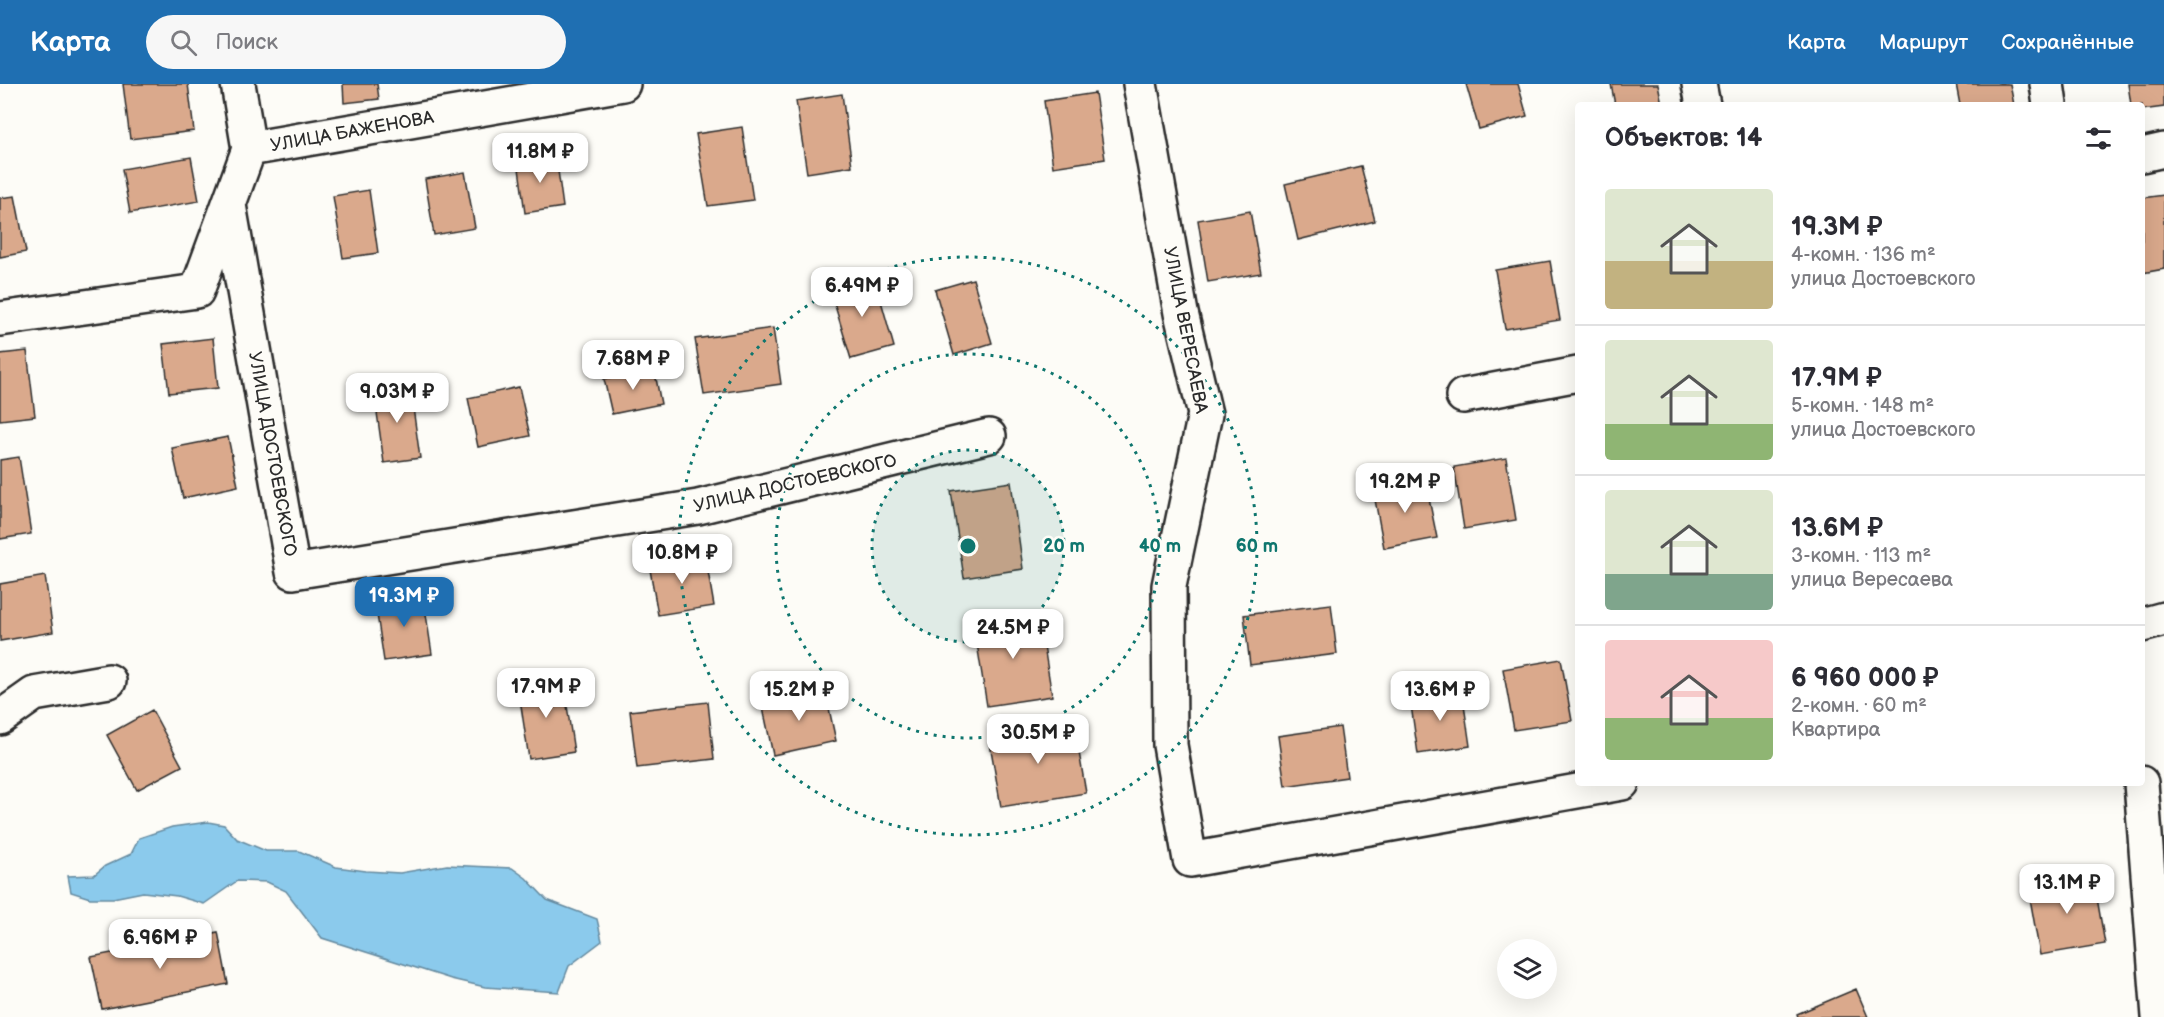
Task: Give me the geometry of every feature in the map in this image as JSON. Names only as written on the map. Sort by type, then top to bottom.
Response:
[{"type":"street","points":[[237,84],[249,149]]},
{"type":"street","name":"УЛИЦА БАЖЕНОВА","points":[[0,319],[197,291],[249,149],[623,84]]},
{"type":"street","name":"УЛИЦА ВЕРЕСАЕВА","points":[[1140,84],[1181,313],[1205,414],[1169,586],[1170,745],[1190,860],[1605,786]]},
{"type":"street","points":[[1700,84],[1703,102]]},
{"type":"street","points":[[2047,84],[2050,102]]},
{"type":"street","points":[[2145,154],[2164,150]]},
{"type":"street","name":"УЛИЦА ДОСТОЕВСКОГО","points":[[229,205],[293,572],[698,507],[988,436]]},
{"type":"street","points":[[1463,396],[1575,375]]},
{"type":"street","points":[[2145,624],[2164,619]]},
{"type":"street","points":[[0,718],[34,694],[109,681]]},
{"type":"street","points":[[2141,786],[2159,1017]]},
{"type":"water","points":[[208,822],[224,825],[237,839],[266,851],[299,851],[336,867],[400,873],[447,865],[512,868],[526,878],[547,900],[597,919],[602,941],[569,966],[559,992],[485,987],[451,979],[322,938],[286,891],[267,882],[237,881],[204,904],[177,896],[143,892],[113,898],[90,898],[71,892],[68,876],[94,875],[105,866],[131,854],[139,838],[172,827]]},
{"type":"building","points":[[123,84],[188,84],[194,131],[130,139]]},
{"type":"building","points":[[343,84],[377,84],[379,99],[344,103]]},
{"type":"building","points":[[1466,84],[1518,84],[1527,116],[1479,129]]},
{"type":"building","points":[[1611,84],[1658,84],[1662,102],[1614,102]]},
{"type":"building","points":[[1956,84],[2010,84],[2013,102],[1959,102]]},
{"type":"building","points":[[2128,84],[2164,84],[2164,107],[2145,110],[2145,102],[2131,102]]},
{"type":"building","points":[[1095,93],[1105,159],[1053,167],[1044,101]]},
{"type":"building","points":[[842,94],[852,166],[807,173],[796,101]]},
{"type":"building","points":[[742,127],[753,200],[708,206],[696,134]]},
{"type":"building","points":[[556,156],[563,207],[525,213],[518,161]]},
{"type":"building","points":[[191,157],[199,201],[130,213],[122,169]]},
{"type":"building","points":[[1361,166],[1375,221],[1298,240],[1285,184]]},
{"type":"building","points":[[465,172],[475,228],[434,235],[425,179]]},
{"type":"building","points":[[369,190],[378,253],[343,258],[333,196]]},
{"type":"building","points":[[2164,195],[2164,269],[2145,272],[2145,198]]},
{"type":"building","points":[[15,196],[26,252],[0,257],[0,198]]},
{"type":"building","points":[[1250,211],[1261,273],[1208,282],[1198,220]]},
{"type":"building","points":[[1550,261],[1560,320],[1505,329],[1495,270]]},
{"type":"building","points":[[874,276],[894,347],[851,359],[830,289]]},
{"type":"building","points":[[973,279],[992,343],[954,355],[935,290]]},
{"type":"building","points":[[773,328],[781,384],[704,395],[695,339]]},
{"type":"building","points":[[213,338],[218,388],[169,393],[163,344]]},
{"type":"building","points":[[27,351],[35,416],[0,420],[0,354]]},
{"type":"building","points":[[654,368],[661,404],[612,414],[604,379]]},
{"type":"building","points":[[410,386],[420,458],[384,463],[374,391]]},
{"type":"building","points":[[519,387],[530,436],[478,447],[468,398]]},
{"type":"building","points":[[228,437],[238,486],[183,498],[172,448]]},
{"type":"building","points":[[19,457],[31,534],[0,539],[0,460]]},
{"type":"building","points":[[1506,458],[1516,520],[1464,529],[1454,467]]},
{"type":"building","points":[[1425,479],[1437,538],[1384,548],[1373,489]]},
{"type":"building","points":[[1011,482],[1023,569],[964,578],[951,491]]},
{"type":"building","points":[[705,554],[714,606],[658,615],[649,564]]},
{"type":"building","points":[[45,576],[53,632],[0,641],[0,584]]},
{"type":"building","points":[[423,594],[432,654],[384,661],[375,601]]},
{"type":"building","points":[[1331,604],[1337,654],[1250,665],[1244,615]]},
{"type":"building","points":[[1039,615],[1052,696],[987,706],[974,625]]},
{"type":"building","points":[[1561,659],[1572,721],[1514,730],[1503,669]]},
{"type":"building","points":[[563,679],[574,752],[529,759],[518,686]]},
{"type":"building","points":[[825,690],[836,741],[773,755],[762,703]]},
{"type":"building","points":[[1462,691],[1470,746],[1418,754],[1410,698]]},
{"type":"building","points":[[708,702],[714,759],[637,768],[630,711]]},
{"type":"building","points":[[152,710],[182,766],[137,790],[107,735]]},
{"type":"building","points":[[1074,723],[1086,793],[1001,807],[989,738]]},
{"type":"building","points":[[1340,727],[1347,777],[1285,786],[1278,736]]},
{"type":"building","points":[[2093,875],[2105,944],[2040,955],[2028,887]]},
{"type":"building","points":[[218,932],[228,984],[102,1009],[91,957]]},
{"type":"building","points":[[1856,989],[1868,1017],[1798,1017],[1797,1014]]}]
